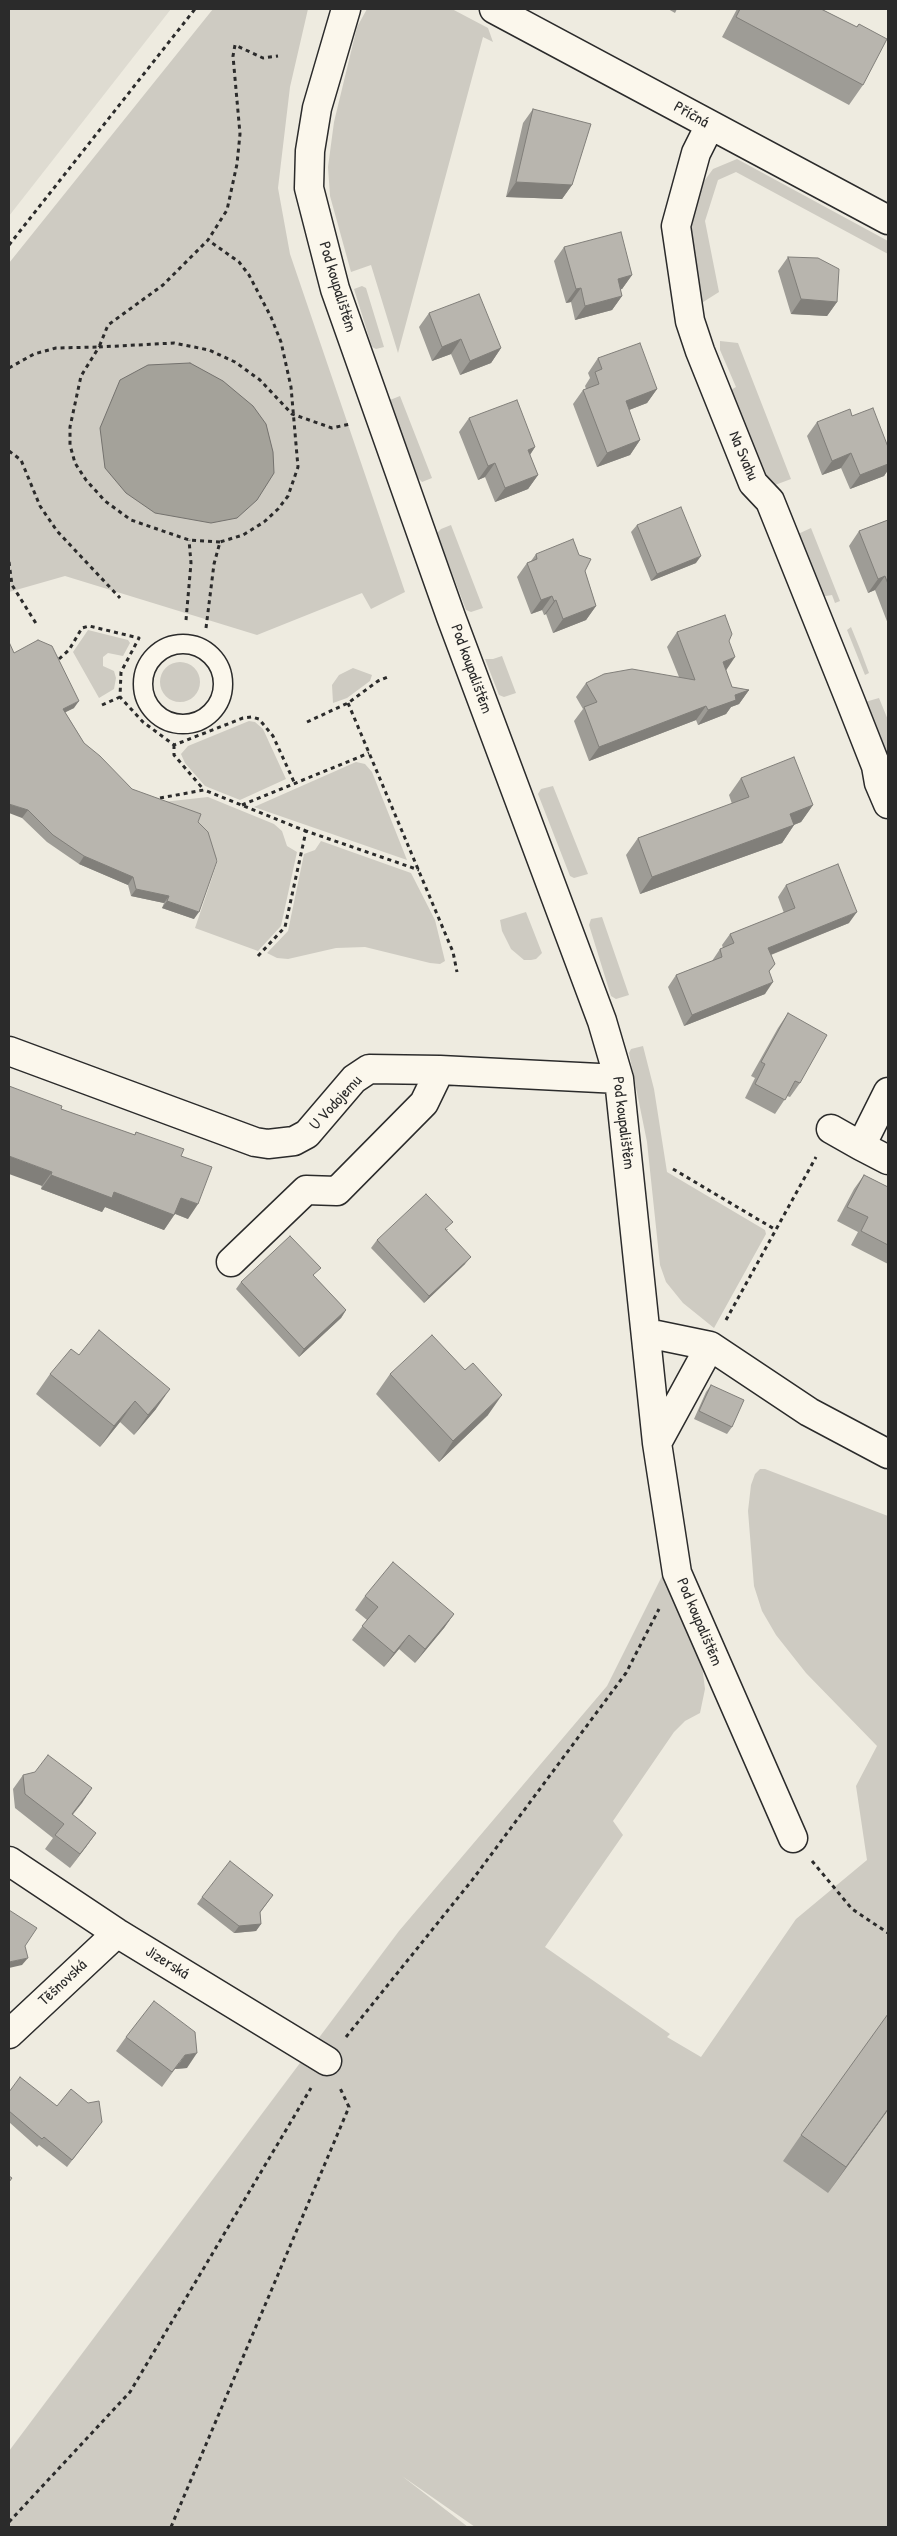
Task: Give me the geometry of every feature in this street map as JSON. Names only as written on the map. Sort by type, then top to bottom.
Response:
[{"type":"street","name":"Pod koupalištěm","points":[[346,9],[318,108],[310,151],[309,188],[335,290],[451,617],[602,1021],[619,1079],[657,1443],[677,1573],[793,1838]]},
{"type":"street","name":"Příčná","points":[[494,9],[888,220]]},
{"type":"street","name":"Na Svahu","points":[[710,125],[696,153],[676,226],[690,321],[753,484],[770,501],[857,716],[876,766],[879,783],[888,804]]},
{"type":"street","name":"U Vodojemu","points":[[9,1051],[249,1139],[268,1144],[294,1141],[307,1134],[354,1080],[369,1069],[440,1070],[619,1079]]},
{"type":"street","points":[[231,1262],[306,1190],[337,1190],[424,1103],[440,1070]]},
{"type":"street","points":[[861,1146],[888,1092]]},
{"type":"street","points":[[831,1129],[888,1160]]},
{"type":"street","points":[[647,1333],[710,1346],[810,1412],[888,1454]]},
{"type":"street","points":[[657,1443],[710,1346]]},
{"type":"street","name":"Jizerská","points":[[9,1862],[117,1933],[326,2061]]},
{"type":"street","name":"Těšnovská","points":[[9,2034],[117,1933]]},
{"type":"lane","points":[[179,644],[193,645],[207,652],[217,663],[222,677],[222,692],[217,706],[207,717],[194,723],[179,725],[165,721],[153,712],[145,699],[142,685],[144,670],[152,657],[164,648],[179,644]]},
{"type":"path","points":[[9,245],[195,9]]},
{"type":"path","points":[[208,240],[239,262],[249,275],[272,317],[286,363],[298,467],[288,496],[264,522],[243,535],[220,542],[189,540],[131,520],[121,514],[86,480],[75,463],[70,445],[70,427],[75,396],[81,376],[108,325],[163,285],[208,240],[227,210],[237,164],[240,134],[233,56],[235,46],[263,58],[278,56]]},
{"type":"path","points":[[9,368],[34,354],[56,348],[174,343],[209,350],[236,362],[260,380],[292,414],[332,428],[353,423]]},
{"type":"path","points":[[9,452],[21,460],[40,506],[57,531],[120,598]]},
{"type":"path","points":[[186,620],[190,563],[189,540]]},
{"type":"path","points":[[206,628],[214,564],[220,542]]},
{"type":"path","points":[[9,562],[12,585],[37,626]]},
{"type":"path","points":[[59,659],[69,650],[82,628],[89,626],[139,638],[121,672],[120,697],[143,722],[174,745]]},
{"type":"path","points":[[306,722],[348,703],[378,681],[390,676]]},
{"type":"path","points":[[102,705],[120,697]]},
{"type":"path","points":[[348,703],[453,952],[457,972]]},
{"type":"path","points":[[174,745],[252,716],[266,724],[295,784]]},
{"type":"path","points":[[174,745],[174,755],[204,790],[306,831],[419,870]]},
{"type":"path","points":[[242,806],[369,753]]},
{"type":"path","points":[[160,798],[204,790]]},
{"type":"path","points":[[258,956],[285,928],[306,831]]},
{"type":"path","points":[[710,1346],[831,1129]]},
{"type":"path","points":[[673,1169],[776,1230]]},
{"type":"path","points":[[9,2522],[130,2392],[326,2061],[474,1879],[626,1674],[677,1573]]},
{"type":"path","points":[[793,1838],[852,1909],[888,1933]]},
{"type":"path","points":[[171,2527],[349,2107],[326,2061]]},
{"type":"shaded area","points":[[9,9],[171,9],[9,216]]},
{"type":"shaded area","points":[[213,9],[308,9],[290,87],[278,188],[290,254],[405,592],[371,609],[362,593],[257,635],[65,576],[9,592],[9,263]]},
{"type":"shaded area","points":[[367,9],[452,9],[488,28],[493,42],[483,37],[398,353],[371,265],[351,272],[330,196],[328,167],[334,122],[357,27]]},
{"type":"shaded area","points":[[737,159],[888,241],[888,254],[736,172],[718,180],[705,221],[719,292],[700,304],[691,223],[702,184],[713,169]]},
{"type":"shaded area","points":[[362,286],[366,288],[384,347],[376,349],[372,347],[354,289]]},
{"type":"shaded area","points":[[720,341],[738,343],[791,479],[775,485],[761,479],[729,391],[736,387],[720,350]]},
{"type":"shaded area","points":[[190,363],[223,381],[253,406],[266,424],[273,452],[274,473],[257,500],[237,518],[211,523],[155,513],[126,493],[105,468],[100,428],[120,380],[148,365]]},
{"type":"shaded area","points":[[400,396],[432,478],[422,482],[418,478],[390,400]]},
{"type":"shaded area","points":[[451,525],[483,608],[471,612],[466,610],[437,533]]},
{"type":"shaded area","points":[[811,528],[840,601],[835,603],[832,595],[820,597],[798,534]]},
{"type":"shaded area","points":[[851,627],[869,673],[865,675],[847,630]]},
{"type":"shaded area","points":[[88,630],[128,640],[130,643],[123,656],[108,653],[103,657],[103,666],[114,671],[116,678],[114,689],[99,698],[73,652]]},
{"type":"shaded area","points":[[502,656],[516,693],[504,697],[499,695],[485,659]]},
{"type":"shaded area","points":[[180,662],[194,668],[200,682],[194,696],[180,702],[166,696],[160,682],[166,668]]},
{"type":"shaded area","points":[[353,668],[372,675],[370,681],[347,698],[333,703],[332,685],[339,675]]},
{"type":"shaded area","points":[[879,698],[888,720],[888,766],[865,702]]},
{"type":"shaded area","points":[[249,721],[255,722],[263,729],[286,779],[240,800],[205,786],[185,763],[181,754],[188,746]]},
{"type":"shaded area","points":[[356,762],[365,764],[372,772],[407,860],[254,807]]},
{"type":"shaded area","points":[[553,786],[588,874],[574,878],[570,876],[538,794],[541,789]]},
{"type":"shaded area","points":[[208,797],[274,824],[282,831],[287,846],[297,852],[281,926],[258,951],[195,928],[218,860],[205,855],[196,834],[199,820],[162,807],[163,802]]},
{"type":"shaded area","points":[[321,841],[411,873],[435,920],[445,961],[440,964],[430,963],[365,947],[336,948],[288,959],[277,958],[267,953],[288,931],[304,854],[315,850]]},
{"type":"shaded area","points":[[526,912],[542,953],[536,959],[531,960],[524,960],[511,949],[502,931],[500,920]]},
{"type":"shaded area","points":[[602,917],[629,995],[616,999],[611,996],[589,925],[591,919]]},
{"type":"shaded area","points":[[643,1046],[654,1089],[667,1172],[765,1230],[766,1234],[714,1328],[683,1303],[666,1282],[660,1265],[647,1142],[629,1053],[631,1049]]},
{"type":"shaded area","points":[[760,1469],[765,1469],[888,1516],[888,2527],[475,2527],[402,2476],[468,2527],[9,2527],[9,2451],[399,1931],[607,1686],[664,1572],[701,1658],[705,1689],[700,1713],[685,1721],[674,1732],[613,1821],[623,1835],[545,1947],[670,2034],[667,2037],[701,2057],[796,1919],[867,1860],[856,1786],[877,1746],[806,1673],[776,1635],[762,1611],[754,1586],[748,1511],[751,1485],[755,1474]]},
{"type":"building","points":[[740,9],[821,9],[857,27],[859,24],[887,39],[863,85],[736,17]]},
{"type":"building","points":[[533,109],[591,124],[572,185],[516,182]]},
{"type":"building","points":[[621,232],[632,275],[618,279],[622,296],[585,306],[581,288],[576,289],[564,247]]},
{"type":"building","points":[[788,257],[818,258],[839,269],[837,302],[801,299]]},
{"type":"building","points":[[479,294],[501,348],[470,361],[461,339],[442,347],[429,313]]},
{"type":"building","points":[[640,343],[657,389],[626,401],[640,440],[607,453],[583,390],[599,384],[595,372],[602,369],[598,358]]},
{"type":"building","points":[[517,400],[535,447],[528,450],[538,475],[505,488],[495,463],[488,466],[469,418]]},
{"type":"building","points":[[873,408],[888,447],[888,464],[860,475],[851,453],[832,461],[817,422],[850,409],[852,416]]},
{"type":"building","points":[[681,507],[701,556],[657,574],[637,525]]},
{"type":"building","points":[[888,520],[888,584],[885,576],[878,579],[859,531]]},
{"type":"building","points":[[573,539],[579,555],[591,559],[585,571],[596,606],[563,619],[556,600],[554,601],[552,596],[541,600],[527,563],[537,559],[536,554]]},
{"type":"building","points":[[725,615],[732,634],[729,641],[735,657],[723,662],[732,687],[749,690],[735,695],[736,700],[708,710],[706,706],[599,747],[584,707],[597,702],[586,683],[604,674],[632,669],[695,680],[677,632]]},
{"type":"building","points":[[38,640],[52,646],[79,701],[63,709],[84,743],[100,756],[132,789],[201,814],[198,822],[208,832],[217,861],[199,912],[167,901],[169,896],[136,889],[133,877],[84,856],[53,835],[28,810],[9,804],[9,642],[14,653]]},
{"type":"building","points":[[794,757],[813,805],[790,814],[794,825],[652,877],[638,838],[749,797],[741,778]]},
{"type":"building","points":[[838,864],[857,912],[768,948],[775,964],[769,971],[773,982],[692,1015],[676,975],[722,957],[720,949],[734,943],[730,934],[795,908],[786,885]]},
{"type":"building","points":[[788,1013],[827,1035],[800,1083],[795,1081],[785,1100],[755,1084],[765,1064],[761,1062]]},
{"type":"building","points":[[9,1086],[62,1106],[61,1109],[135,1135],[136,1132],[184,1149],[181,1156],[212,1167],[198,1204],[181,1198],[174,1215],[114,1192],[112,1198],[51,1175],[52,1172],[9,1156]]},
{"type":"building","points":[[864,1175],[888,1187],[888,1245],[861,1231],[868,1217],[847,1207]]},
{"type":"building","points":[[426,1194],[453,1222],[445,1229],[471,1257],[429,1296],[377,1240]]},
{"type":"building","points":[[290,1236],[321,1268],[313,1275],[346,1310],[304,1349],[241,1282]]},
{"type":"building","points":[[99,1330],[170,1389],[148,1415],[135,1401],[114,1426],[50,1374],[71,1349],[79,1355]]},
{"type":"building","points":[[432,1335],[465,1370],[473,1363],[502,1395],[453,1441],[390,1374]]},
{"type":"building","points":[[711,1385],[744,1400],[732,1427],[699,1411]]},
{"type":"building","points":[[393,1562],[454,1614],[425,1649],[409,1635],[394,1653],[362,1626],[378,1607],[365,1596]]},
{"type":"building","points":[[48,1755],[92,1788],[72,1814],[96,1833],[80,1854],[55,1835],[64,1824],[25,1794],[23,1775],[35,1772]]},
{"type":"building","points":[[230,1861],[273,1895],[260,1912],[261,1924],[239,1926],[202,1897]]},
{"type":"building","points":[[9,1910],[37,1928],[25,1946],[28,1958],[9,1962]]},
{"type":"building","points":[[154,2001],[195,2032],[197,2053],[185,2055],[172,2072],[126,2037]]},
{"type":"building","points":[[888,2014],[888,2109],[846,2167],[801,2135]]},
{"type":"building","points":[[20,2077],[57,2106],[71,2089],[88,2103],[99,2101],[102,2122],[72,2160],[44,2137],[42,2139],[9,2111],[9,2092]]}]
